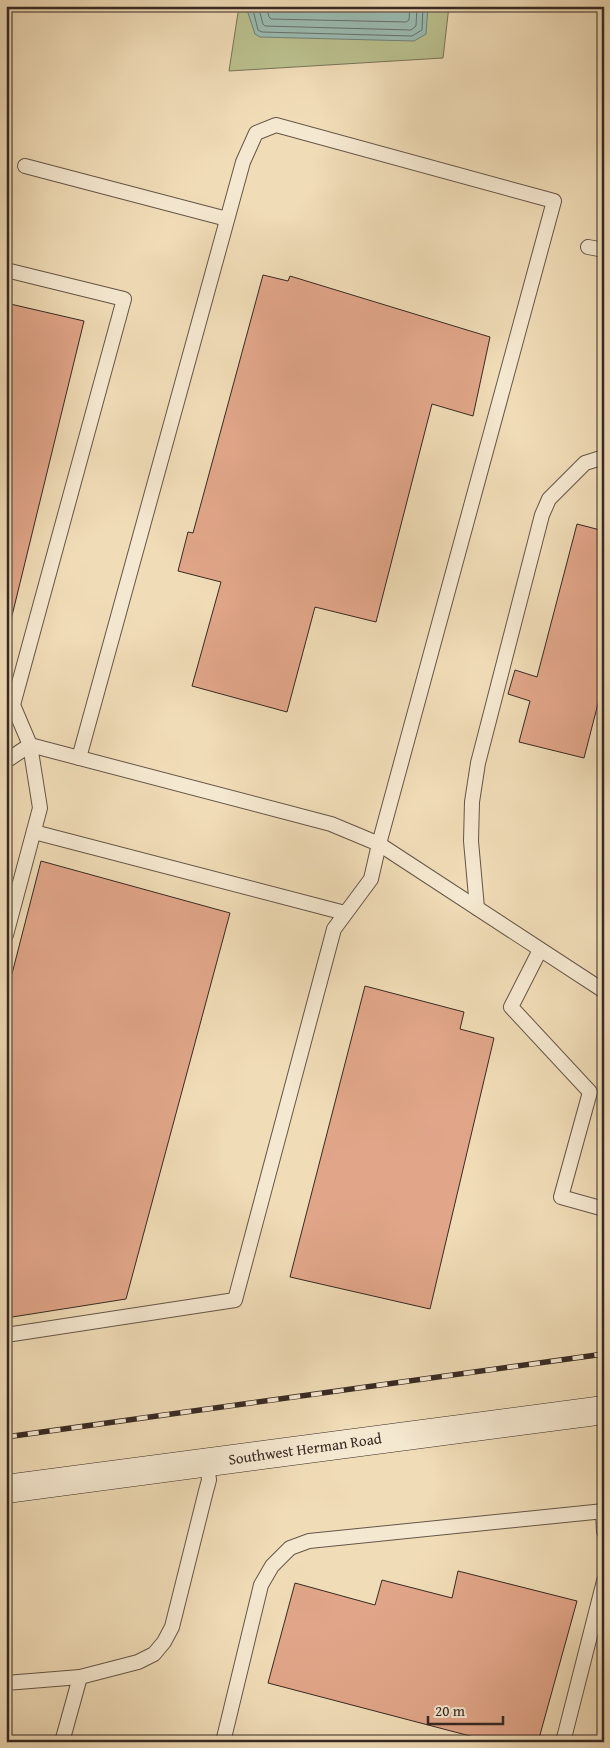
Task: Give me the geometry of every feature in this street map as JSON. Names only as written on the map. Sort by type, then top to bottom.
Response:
[{"type":"main road","name":"Southwest Herman Road","points":[[6,1489],[604,1410]]},
{"type":"lane","points":[[6,1335],[235,1300],[334,928],[371,879],[554,201],[276,125],[256,133],[243,162],[79,758]]},
{"type":"lane","points":[[25,166],[227,219]]},
{"type":"lane","points":[[588,247],[604,250]]},
{"type":"lane","points":[[6,270],[124,300],[10,704],[30,745],[40,808],[6,935]]},
{"type":"lane","points":[[477,908],[471,841],[472,802],[478,763],[542,515],[549,498],[585,463],[604,457]]},
{"type":"lane","points":[[6,761],[30,745],[331,824],[379,844],[604,992]]},
{"type":"lane","points":[[34,832],[345,913]]},
{"type":"lane","points":[[540,950],[511,1007],[590,1092],[561,1197],[604,1209]]},
{"type":"lane","points":[[6,1683],[80,1677],[138,1662],[154,1654],[164,1642],[172,1627],[209,1480],[207,1462]]},
{"type":"lane","points":[[222,1742],[261,1585],[272,1566],[290,1548],[309,1541],[603,1512],[604,1531]]},
{"type":"lane","points":[[563,1742],[604,1581]]},
{"type":"lane","points":[[62,1742],[80,1677]]},
{"type":"green space","points":[[239,6],[449,6],[443,58],[229,71]]},
{"type":"water","points":[[247,6],[428,6],[426,34],[414,41],[260,37],[255,34]]},
{"type":"building","points":[[263,275],[288,281],[290,276],[490,337],[473,416],[432,404],[376,622],[315,607],[287,712],[192,686],[221,582],[178,571],[188,532],[193,533]]},
{"type":"building","points":[[6,303],[84,321],[9,628],[6,629]]},
{"type":"building","points":[[577,524],[604,531],[604,693],[601,692],[584,758],[519,742],[530,701],[508,694],[515,670],[537,677]]},
{"type":"building","points":[[41,861],[230,913],[126,1299],[6,1318],[6,997]]},
{"type":"building","points":[[365,986],[464,1012],[460,1029],[494,1038],[430,1309],[290,1277]]},
{"type":"building","points":[[458,1571],[577,1601],[538,1742],[493,1742],[268,1683],[295,1583],[375,1605],[382,1580],[452,1598]]},
{"type":"railway","points":[[6,1437],[604,1354]]}]
